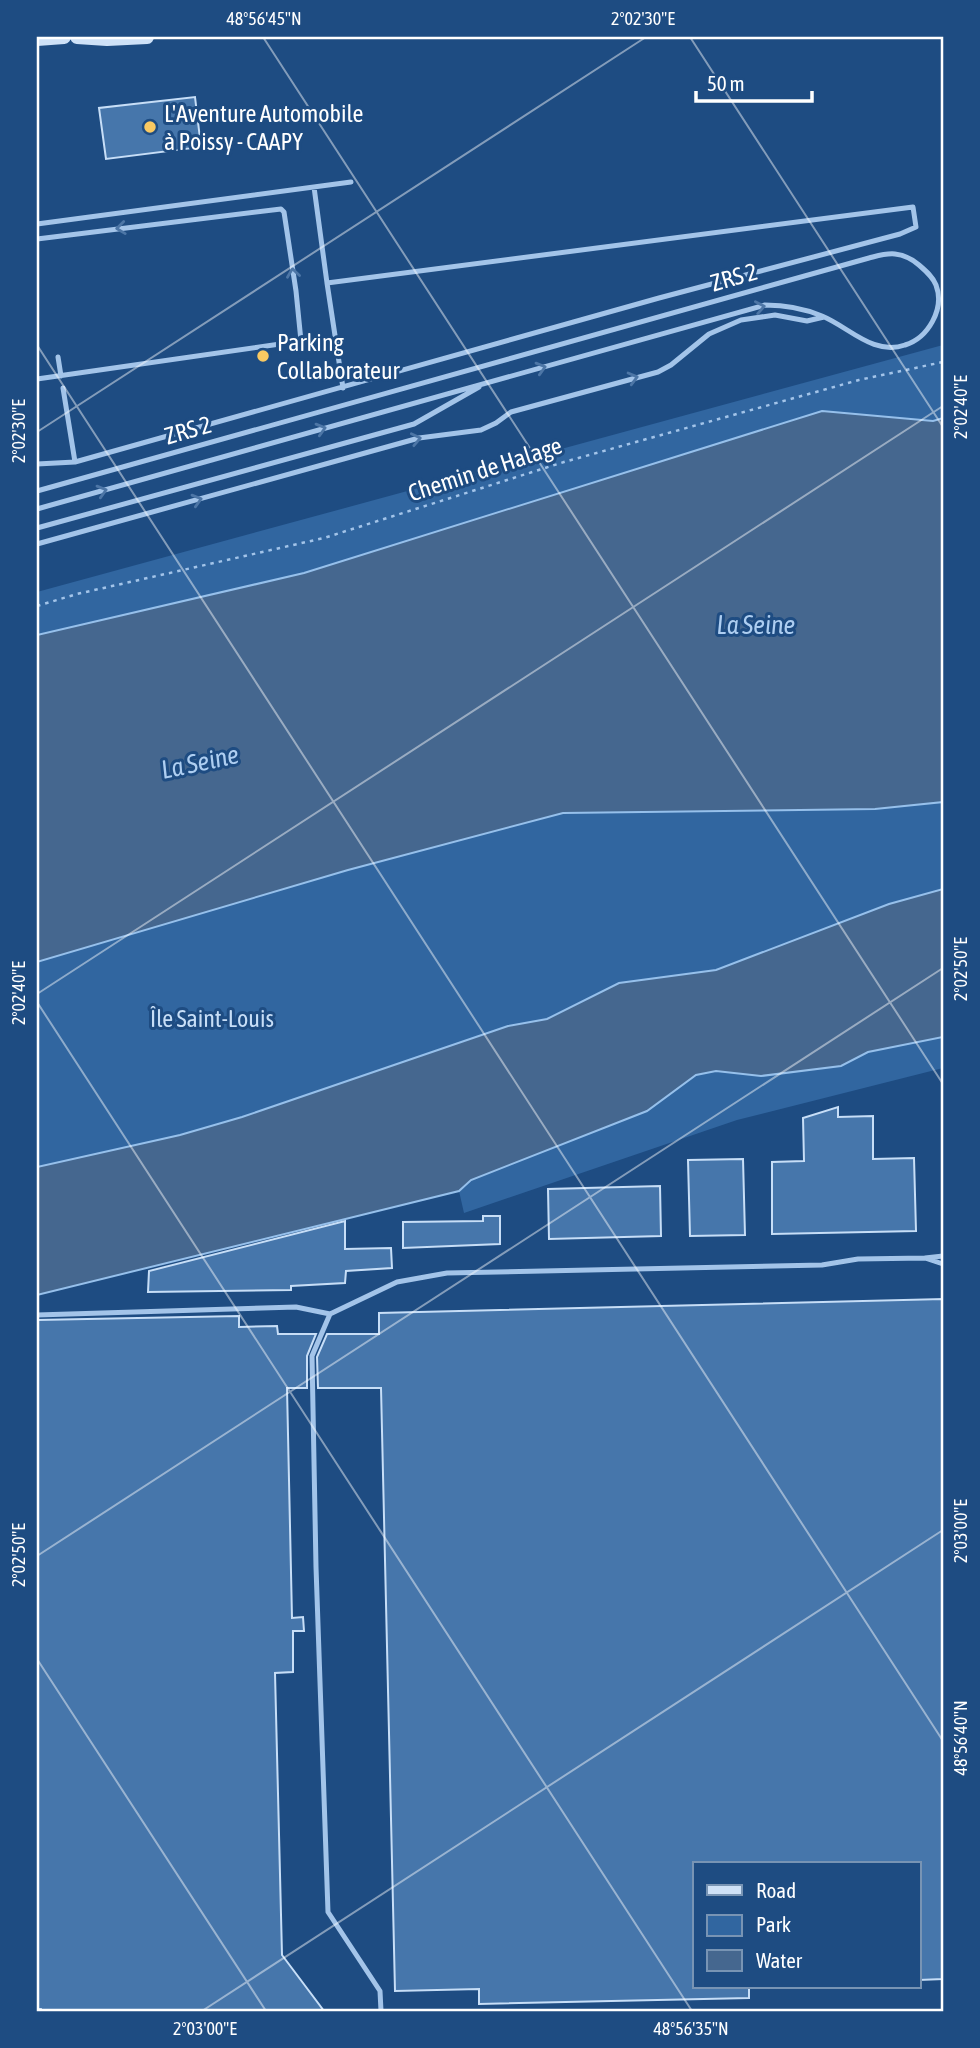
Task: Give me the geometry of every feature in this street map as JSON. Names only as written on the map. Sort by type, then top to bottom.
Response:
[{"type":"main road","points":[[37,39],[64,37]]},
{"type":"main road","points":[[77,37],[147,37]]},
{"type":"lane","points":[[37,224],[351,182]]},
{"type":"lane","points":[[314,187],[343,388]]},
{"type":"lane","points":[[37,464],[75,463],[916,228],[913,207],[327,283]]},
{"type":"lane","points":[[37,239],[281,209],[286,225],[301,341],[37,379]]},
{"type":"lane","name":"ZRS 2","points":[[37,491],[885,254],[909,257],[929,274],[936,284],[939,296],[932,325],[917,340],[904,346],[884,348],[863,340],[825,317],[800,308],[765,305],[37,509]]},
{"type":"lane","points":[[37,544],[419,438],[481,430],[511,412],[658,372],[671,365],[709,334],[741,320],[775,315],[807,321],[825,317]]},
{"type":"lane","points":[[58,357],[61,376]]},
{"type":"lane","name":"ZRS 2","points":[[37,528],[414,424],[487,383]]},
{"type":"lane","points":[[63,388],[75,463]]},
{"type":"lane","points":[[37,1315],[296,1307],[330,1314],[397,1282],[447,1273],[822,1265],[858,1259],[943,1256]]},
{"type":"lane","points":[[925,1258],[943,1265]]},
{"type":"lane","points":[[330,1314],[312,1356],[328,1912],[380,1991],[381,2011]]},
{"type":"path","name":"Chemin de Halage","points":[[37,606],[77,594],[324,538],[564,462],[859,380],[943,362]]},
{"type":"green space","points":[[943,345],[943,418],[933,421],[822,411],[304,573],[37,635],[37,592]]},
{"type":"green space","name":"Île Saint-Louis","points":[[943,802],[943,889],[889,904],[715,970],[619,983],[547,1019],[508,1026],[242,1117],[180,1135],[37,1167],[37,962],[348,870],[563,813],[875,809]]},
{"type":"green space","points":[[943,1037],[943,1068],[737,1120],[464,1213],[459,1191],[469,1181],[647,1111],[696,1075],[716,1071],[761,1076],[841,1066],[868,1052]]},
{"type":"water","name":"La Seine","points":[[822,411],[933,421],[943,418],[943,802],[875,809],[563,813],[348,870],[37,962],[37,635],[304,573]]},
{"type":"water","points":[[943,889],[943,1037],[868,1052],[841,1066],[761,1076],[716,1071],[696,1075],[647,1111],[471,1180],[459,1191],[37,1295],[37,1167],[180,1135],[242,1117],[508,1026],[547,1019],[619,983],[716,970],[889,904]]},
{"type":"building","name":"L'Aventure Automobile à Poissy - CAAPY","points":[[195,97],[201,147],[106,159],[99,108]]},
{"type":"building","points":[[838,1107],[838,1117],[873,1116],[873,1159],[914,1158],[916,1231],[772,1234],[772,1162],[804,1161],[803,1118]]},
{"type":"building","points":[[743,1159],[745,1235],[690,1236],[688,1160]]},
{"type":"building","points":[[660,1186],[661,1236],[549,1239],[548,1189]]},
{"type":"building","points":[[483,1216],[500,1216],[500,1244],[403,1248],[403,1222],[483,1221]]},
{"type":"building","points":[[345,1221],[345,1249],[391,1248],[392,1268],[346,1271],[345,1283],[291,1286],[291,1290],[148,1292],[149,1271]]},
{"type":"building","points":[[943,1299],[943,1979],[920,1980],[920,1862],[693,1862],[693,1988],[749,1988],[749,1998],[479,2004],[479,1989],[395,1991],[381,1388],[318,1388],[317,1357],[327,1334],[379,1334],[379,1313]]},
{"type":"building","points":[[239,1316],[239,1327],[277,1326],[278,1334],[316,1334],[307,1356],[307,1388],[287,1388],[292,1618],[303,1617],[304,1631],[293,1631],[293,1672],[275,1673],[282,1955],[324,2011],[42,2011],[37,2009],[37,1320]]},
{"type":"place","name":"L'Aventure Automobile à Poissy - CAAPY","points":[[150,127]]},
{"type":"place","name":"Parking Collaborateur","points":[[263,356]]}]
